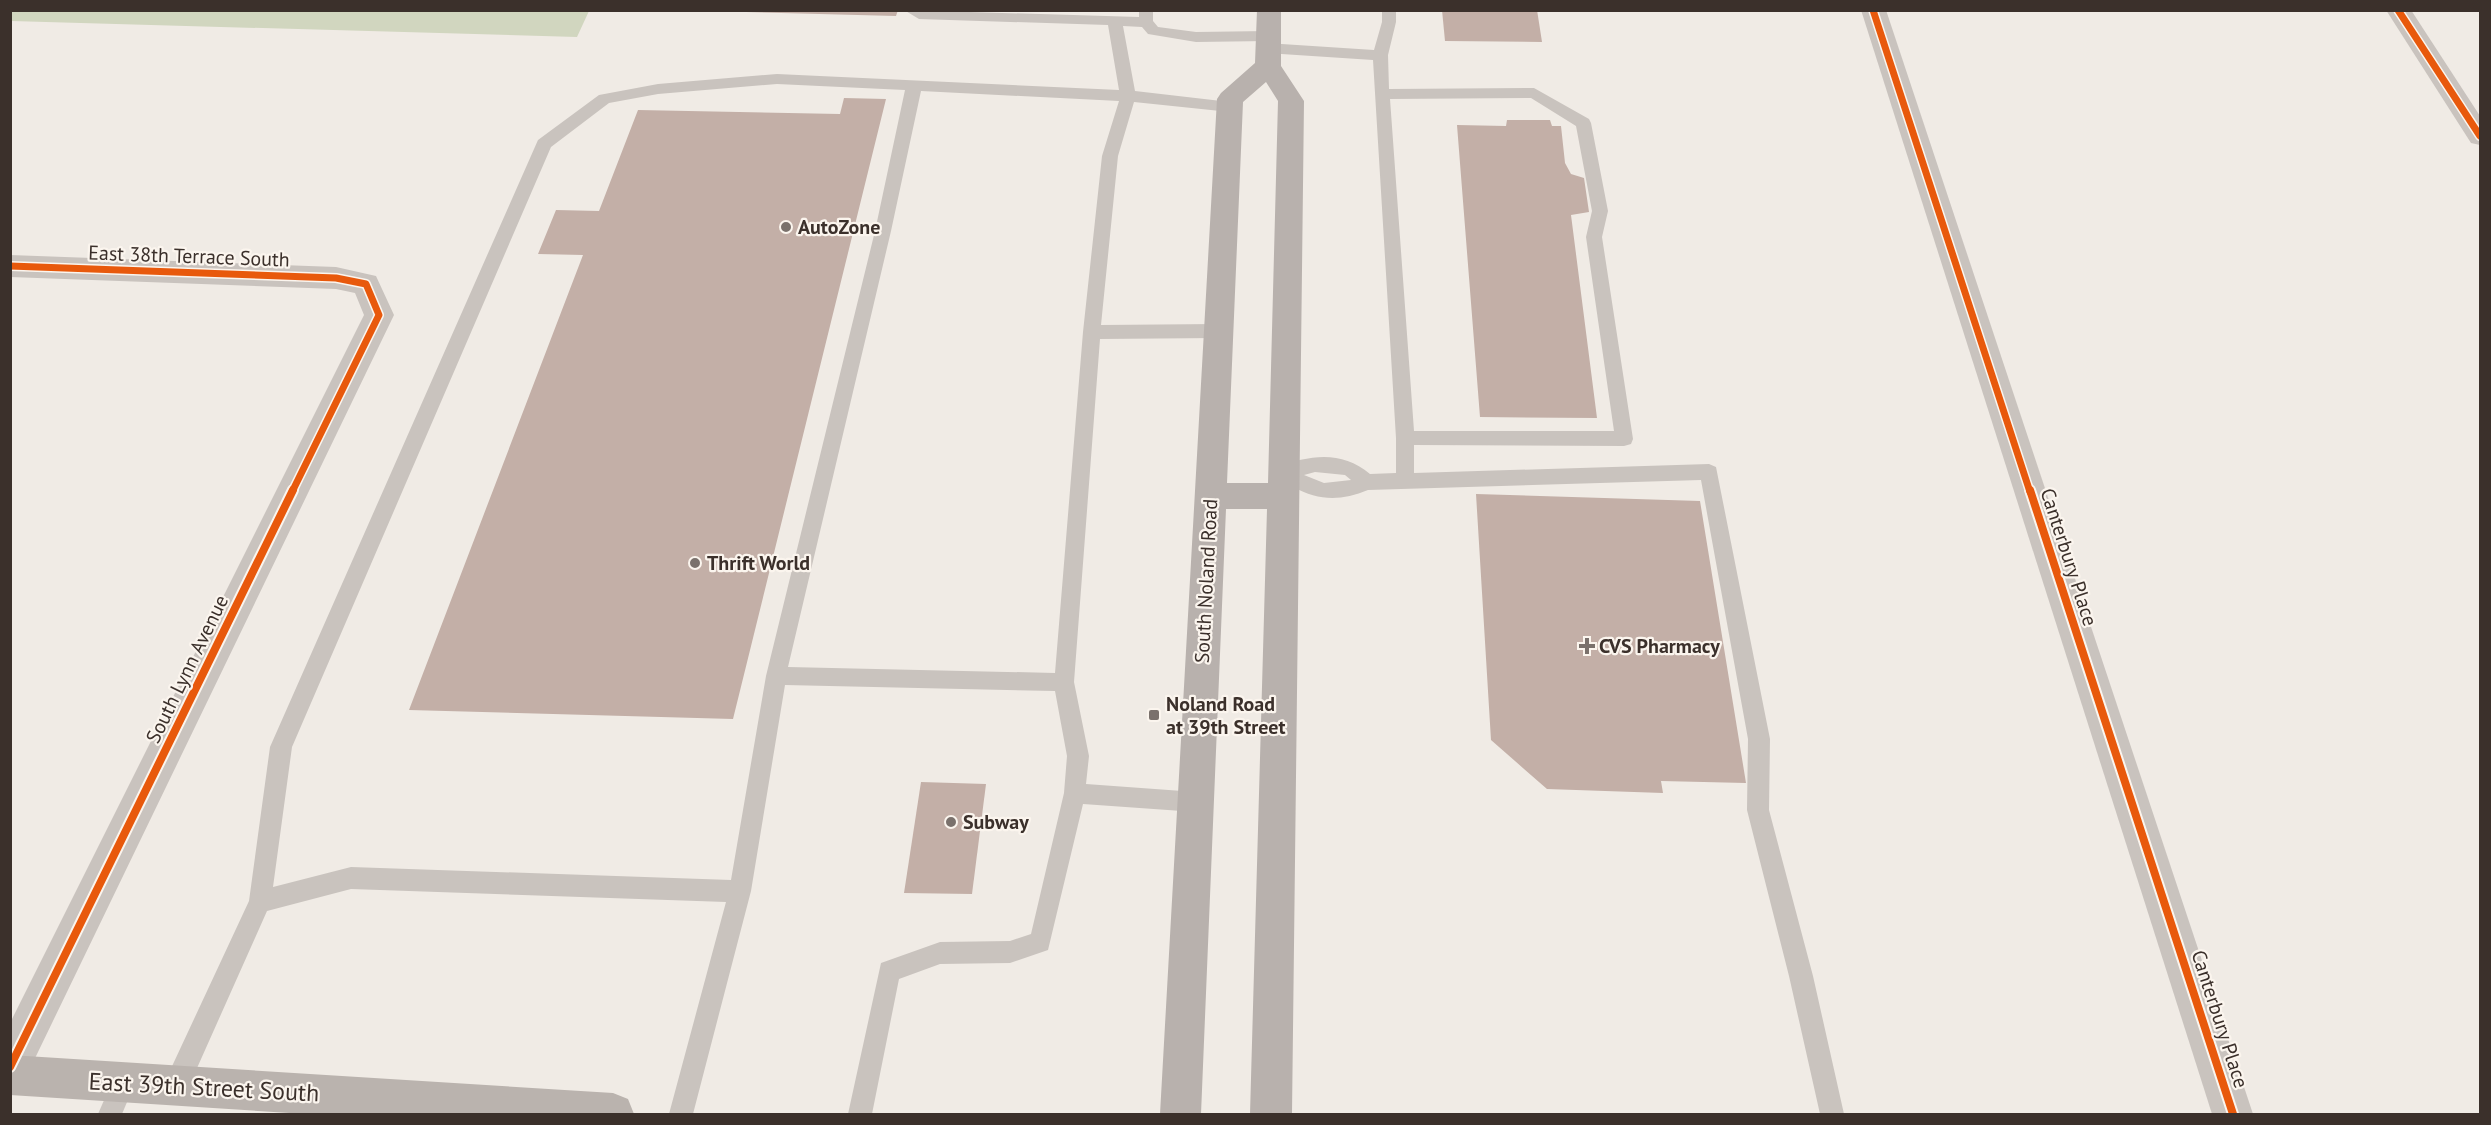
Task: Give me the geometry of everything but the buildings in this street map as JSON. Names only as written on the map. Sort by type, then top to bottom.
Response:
[{"type":"main road","points":[[1269,10],[1268,50],[1291,101],[1271,1114]]},
{"type":"main road","points":[[1230,107],[1230,99],[1268,50]]},
{"type":"main road","name":"South Noland Road","points":[[1180,1114],[1230,107]]},
{"type":"main road","points":[[1210,496],[1283,484]]},
{"type":"main road","name":"East 39th Street South","points":[[10,1075],[116,1099],[176,1086],[391,1107],[613,1114]]},
{"type":"street","name":"Canterbury Place","points":[[1873,10],[2234,1114]]},
{"type":"street","points":[[2398,10],[2481,136]]},
{"type":"street","name":"East 38th Terrace South","points":[[10,266],[336,278],[366,284]]},
{"type":"street","name":"South Lynn Avenue","points":[[10,1067],[379,315],[366,284]]},
{"type":"lane","points":[[911,10],[920,14],[1115,21],[1146,16],[1153,31],[1268,50],[1380,55]]},
{"type":"lane","points":[[1389,10],[1389,22],[1380,55],[1381,94],[1406,481]]},
{"type":"lane","points":[[861,1114],[889,971],[940,953],[1010,952],[1041,942],[1075,793],[1078,756],[1064,682],[1092,332],[1110,156],[1128,96],[1115,21]]},
{"type":"lane","points":[[176,1086],[260,902],[281,747],[544,144],[604,99],[658,89],[777,79],[1128,96],[1230,107]]},
{"type":"lane","points":[[681,1114],[740,891],[776,676],[883,231],[914,86]]},
{"type":"lane","points":[[1381,94],[1534,93],[1583,123],[1600,211],[1594,237],[1624,439],[1405,438]]},
{"type":"lane","points":[[1092,332],[1218,332]]},
{"type":"lane","points":[[1283,484],[1348,491],[1366,482],[1709,472],[1759,739],[1758,810],[1801,976],[1832,1114]]},
{"type":"lane","points":[[776,676],[1064,682]]},
{"type":"lane","points":[[1075,793],[1196,802]]},
{"type":"lane","points":[[260,902],[351,878],[740,891]]},
{"type":"green space","points":[[11,10],[589,11],[577,37],[11,21]]},
{"type":"cycle path","points":[[1873,10],[2233,1114]]},
{"type":"cycle path","points":[[2398,10],[2480,136]]},
{"type":"cycle path","points":[[10,266],[336,278],[366,284],[379,315],[10,1067]]},
{"type":"place","name":"AutoZone","points":[[786,227]]},
{"type":"place","name":"Thrift World","points":[[695,563]]},
{"type":"place","name":"CVS Pharmacy","points":[[1587,646]]},
{"type":"place","name":"Noland Road at 39th Street","points":[[1154,715]]},
{"type":"place","name":"Subway","points":[[951,822]]}]
